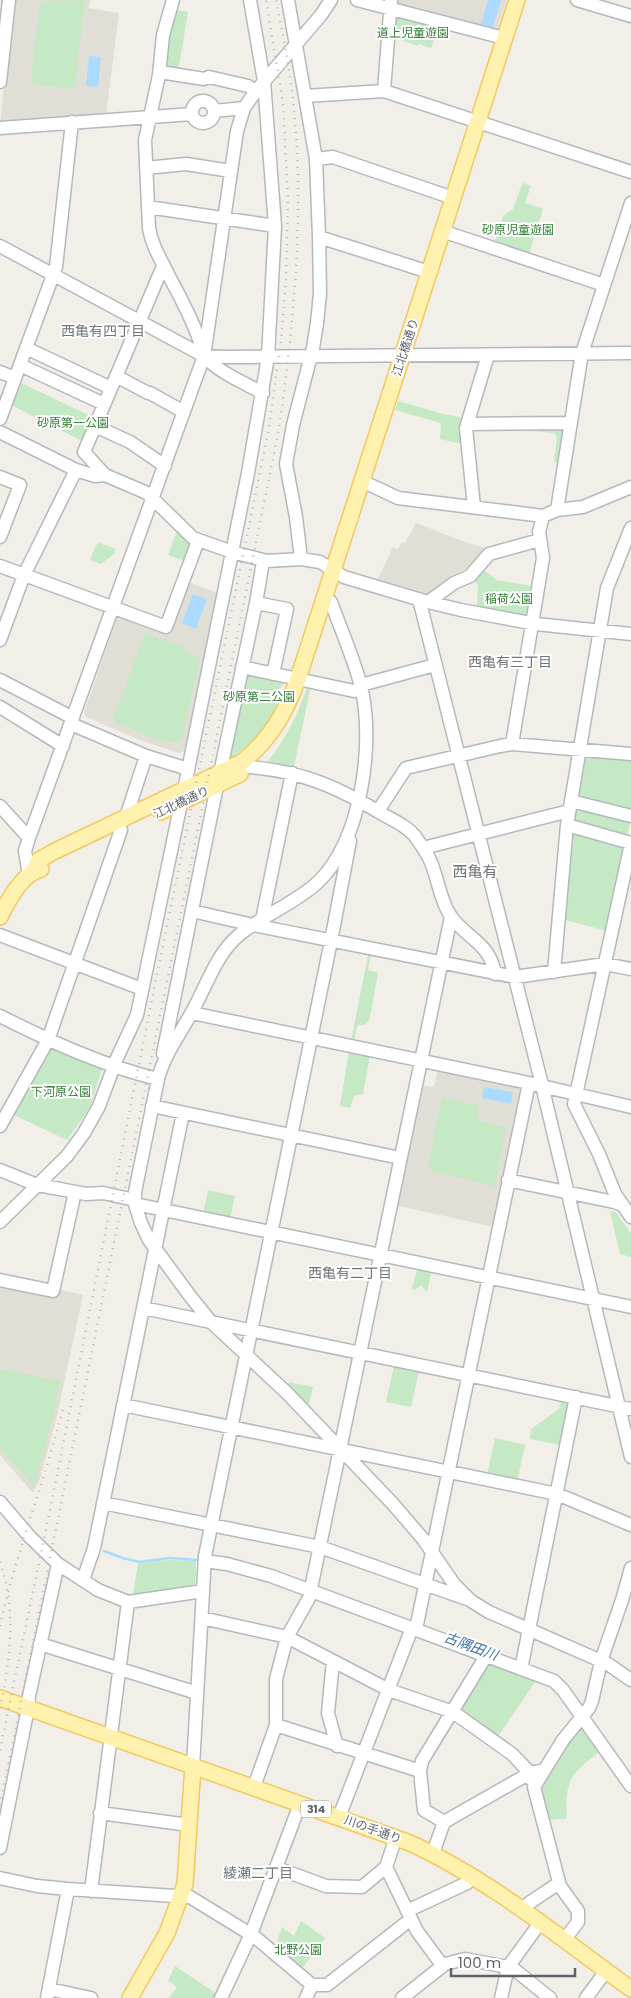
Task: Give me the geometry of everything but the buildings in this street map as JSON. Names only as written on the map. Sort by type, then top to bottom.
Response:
[{"type":"main road","name":"江北橋通り","points":[[0,917],[13,894],[31,873],[43,869],[124,823],[218,779],[249,768],[266,752],[283,727],[517,0]]},
{"type":"main road","name":"江北橋通り","points":[[218,779],[242,762],[265,741],[274,730],[293,694]]},
{"type":"main road","name":"川の手通り","points":[[0,1698],[339,1817],[433,1854],[472,1875],[631,1989]]},
{"type":"main road","points":[[130,1998],[167,1933],[185,1884],[193,1766]]},
{"type":"street","points":[[0,82],[9,0]]},
{"type":"street","points":[[173,0],[163,35],[160,72],[145,140],[148,207],[151,239],[201,340],[204,356]]},
{"type":"street","points":[[0,1222],[67,1156],[84,1133],[99,1106],[114,1066],[137,1015],[188,769],[263,393],[268,357],[275,226],[250,0]]},
{"type":"street","points":[[288,0],[316,159],[319,237],[320,294],[317,323],[293,425],[286,464],[296,517],[301,559]]},
{"type":"street","points":[[31,873],[25,851],[204,356],[237,130],[244,108],[260,86],[322,15],[331,0]]},
{"type":"street","points":[[358,0],[390,4],[504,38]]},
{"type":"street","points":[[577,0],[631,16]]},
{"type":"street","points":[[384,91],[390,4]]},
{"type":"street","points":[[160,72],[204,80],[209,77],[248,86],[260,86]]},
{"type":"street","points":[[305,96],[384,91],[631,172]]},
{"type":"street","points":[[0,128],[192,114],[193,107],[202,101],[212,104],[214,111],[244,108]]},
{"type":"street","points":[[0,419],[3,401],[15,378],[56,267],[72,122]]},
{"type":"street","points":[[316,159],[333,157],[453,198]]},
{"type":"street","points":[[146,168],[186,164],[231,171]]},
{"type":"street","points":[[556,510],[582,354],[631,203]]},
{"type":"street","points":[[148,207],[275,226]]},
{"type":"street","points":[[442,231],[604,286]]},
{"type":"street","points":[[319,237],[429,272]]},
{"type":"street","points":[[0,246],[204,356],[223,372],[263,393]]},
{"type":"street","points":[[163,266],[84,452],[105,475],[147,493],[198,541],[232,552],[263,561],[301,559],[320,562],[344,577],[423,601],[531,623],[631,634]]},
{"type":"street","points":[[26,348],[114,382],[149,393],[184,412]]},
{"type":"street","points":[[204,356],[631,353]]},
{"type":"street","points":[[474,507],[467,424],[488,355]]},
{"type":"street","points":[[20,365],[104,404]]},
{"type":"street","points":[[0,372],[15,378]]},
{"type":"street","points":[[467,424],[571,423]]},
{"type":"street","points":[[95,426],[130,442],[165,466]]},
{"type":"street","points":[[0,432],[76,470],[95,476],[105,475]]},
{"type":"street","points":[[0,640],[24,575],[76,470]]},
{"type":"street","points":[[0,477],[20,485],[0,537]]},
{"type":"street","points":[[362,481],[398,498],[543,516],[556,510],[583,507],[631,487]]},
{"type":"street","points":[[512,744],[543,558],[538,539],[543,516]]},
{"type":"street","points":[[554,972],[569,815],[607,588],[631,528]]},
{"type":"street","points":[[423,601],[470,576],[489,554],[538,539]]},
{"type":"street","points":[[0,566],[166,627],[198,541]]},
{"type":"street","points":[[263,561],[256,603],[218,779],[152,1106],[135,1202],[144,1231],[155,1249],[211,1322],[287,1393],[393,1504],[423,1539],[454,1584],[471,1601]]},
{"type":"street","points":[[193,1766],[205,1561],[331,941],[358,799],[367,736],[361,687],[331,602],[324,596]]},
{"type":"street","points":[[423,601],[435,665],[594,1300],[625,1408],[631,1457]]},
{"type":"street","points":[[256,603],[287,609],[273,674]]},
{"type":"street","points":[[242,667],[354,691],[361,687],[435,665]]},
{"type":"street","points":[[0,680],[72,721],[146,756],[188,769]]},
{"type":"street","points":[[0,707],[63,746]]},
{"type":"street","points":[[378,811],[406,768],[458,755],[512,744],[631,754]]},
{"type":"street","points":[[0,1126],[48,1040],[146,756]]},
{"type":"street","points":[[249,768],[292,773],[316,780],[358,799],[416,837],[425,851],[450,917],[482,946],[493,963],[495,974]]},
{"type":"street","points":[[257,923],[292,773]]},
{"type":"street","points":[[0,806],[30,838]]},
{"type":"street","points":[[569,815],[631,844],[575,1095],[574,1108],[599,1154],[615,1194],[626,1207],[631,1217]]},
{"type":"street","points":[[425,851],[569,815],[631,816]]},
{"type":"street","points":[[159,1074],[228,946],[238,936],[257,923],[307,892],[324,876],[338,854],[353,823]]},
{"type":"street","points":[[192,911],[257,923],[441,964],[514,977],[605,964],[631,969]]},
{"type":"street","points":[[254,1787],[276,1725],[276,1679],[287,1637],[309,1598],[450,917]]},
{"type":"street","points":[[0,936],[142,989]]},
{"type":"street","points":[[192,1013],[529,1083],[542,1088],[631,1107]]},
{"type":"street","points":[[0,1016],[48,1040],[128,1072],[159,1074]]},
{"type":"street","points":[[339,1817],[414,1629],[425,1586],[529,1083]]},
{"type":"street","points":[[152,1106],[400,1158]]},
{"type":"street","points":[[83,1580],[94,1548],[183,1113]]},
{"type":"street","points":[[0,1170],[37,1185],[86,1194],[103,1193],[164,1211],[631,1307]]},
{"type":"street","points":[[508,1180],[568,1192],[626,1207]]},
{"type":"street","points":[[0,1280],[53,1290],[75,1192]]},
{"type":"street","points":[[143,1308],[625,1408]]},
{"type":"street","points":[[521,1669],[576,1397]]},
{"type":"street","points":[[123,1405],[557,1494],[631,1525]]},
{"type":"street","points":[[0,1502],[30,1537],[58,1564],[98,1590],[128,1602],[203,1591]]},
{"type":"street","points":[[103,1503],[320,1547],[471,1601],[490,1612],[601,1661],[631,1680]]},
{"type":"street","points":[[205,1561],[227,1564],[271,1576],[521,1669],[559,1685],[631,1786]]},
{"type":"street","points":[[0,1848],[29,1696],[58,1564]]},
{"type":"street","points":[[534,1787],[563,1740],[592,1701],[601,1661],[631,1568]]},
{"type":"street","points":[[91,1890],[128,1602]]},
{"type":"street","points":[[202,1618],[287,1637],[389,1690],[453,1712],[512,1754],[530,1774],[559,1883],[578,1911],[578,1922],[564,1940]]},
{"type":"street","points":[[40,1644],[197,1692]]},
{"type":"street","points":[[444,1822],[424,1810],[420,1771],[422,1761],[486,1656]]},
{"type":"street","points":[[333,1661],[328,1713],[337,1746]]},
{"type":"street","points":[[276,1725],[420,1771]]},
{"type":"street","points":[[433,1854],[444,1822],[530,1774],[544,1770]]},
{"type":"street","points":[[221,1998],[251,1934],[300,1804]]},
{"type":"street","points":[[100,1813],[189,1825]]},
{"type":"street","points":[[277,1868],[326,1886],[362,1887],[386,1867],[396,1838]]},
{"type":"street","points":[[386,1867],[409,1915],[442,1965]]},
{"type":"street","points":[[0,1878],[37,1886],[190,1898],[251,1934],[312,1985],[327,1984],[409,1915],[467,1883],[472,1875]]},
{"type":"street","points":[[522,1910],[529,1903],[559,1883]]},
{"type":"street","points":[[68,1889],[48,1994],[90,1998]]},
{"type":"street","points":[[500,1998],[508,1967],[540,1924]]},
{"type":"street","points":[[402,1998],[442,1965],[465,1959],[515,1970],[550,1998]]},
{"type":"street","points":[[586,1998],[606,1971]]},
{"type":"street","points":[[306,1998],[312,1985]]},
{"type":"shaded area","points":[[13,0],[90,0],[89,8],[119,13],[106,115],[0,123]]},
{"type":"shaded area","points":[[394,0],[507,0],[496,33],[397,6]]},
{"type":"shaded area","points":[[416,523],[485,548],[467,568],[449,577],[428,594],[378,579],[393,547],[398,549],[402,542],[405,543]]},
{"type":"shaded area","points":[[188,582],[219,593],[186,750],[179,753],[142,741],[86,717],[84,713],[116,620],[125,616],[170,632]]},
{"type":"shaded area","points":[[438,1069],[521,1087],[522,1090],[494,1227],[395,1205],[421,1085],[434,1087]]},
{"type":"shaded area","points":[[0,1285],[57,1296],[60,1290],[83,1295],[57,1416],[40,1479],[33,1493],[0,1455]]},
{"type":"green space","points":[[85,0],[75,86],[72,89],[34,84],[31,79],[40,1]]},
{"type":"green space","points":[[175,10],[188,12],[178,72],[164,70]]},
{"type":"green space","name":"道上児童遊園","points":[[393,15],[438,26],[431,48],[419,44],[418,46],[392,37]]},
{"type":"green space","name":"砂原児童遊園","points":[[523,183],[531,186],[525,203],[543,209],[529,254],[495,241],[503,216],[513,209]]},
{"type":"green space","name":"砂原第一公園","points":[[19,382],[95,418],[84,442],[9,404]]},
{"type":"green space","points":[[398,401],[464,418],[462,444],[440,439],[441,423],[395,410]]},
{"type":"green space","points":[[533,426],[565,426],[560,463],[554,462],[557,437],[554,433],[533,431]]},
{"type":"green space","points":[[177,531],[190,545],[184,561],[168,555]]},
{"type":"green space","points":[[99,543],[116,549],[114,554],[101,564],[90,560],[96,545]]},
{"type":"green space","name":"稲荷公園","points":[[482,569],[497,580],[532,586],[528,615],[524,617],[477,607],[478,586],[474,579]]},
{"type":"green space","points":[[145,633],[186,648],[185,651],[200,657],[182,738],[177,743],[159,740],[117,723],[113,719]]},
{"type":"green space","name":"砂原第二公園","points":[[245,672],[283,679],[275,709],[265,727],[248,745],[228,760]]},
{"type":"green space","name":"砂原第二公園","points":[[308,685],[311,686],[294,766],[268,761],[291,725]]},
{"type":"green space","points":[[586,756],[631,760],[631,811],[578,799],[576,795],[582,759]]},
{"type":"green space","points":[[574,808],[628,819],[630,823],[627,836],[574,825]]},
{"type":"green space","points":[[573,832],[623,845],[626,850],[607,931],[562,919],[570,835]]},
{"type":"green space","points":[[368,955],[371,955],[368,970],[378,973],[369,1021],[364,1025],[358,1025],[354,1041],[351,1041]]},
{"type":"green space","name":"下河原公園","points":[[50,1045],[102,1069],[90,1107],[67,1140],[12,1114]]},
{"type":"green space","points":[[349,1051],[370,1056],[363,1094],[354,1096],[350,1108],[340,1106]]},
{"type":"green space","points":[[442,1097],[479,1106],[476,1120],[506,1127],[495,1186],[432,1172],[428,1165]]},
{"type":"green space","points":[[208,1190],[235,1196],[230,1219],[203,1214]]},
{"type":"green space","points":[[610,1211],[615,1212],[631,1233],[631,1257],[620,1254]]},
{"type":"green space","points":[[417,1270],[431,1273],[427,1292],[421,1285],[415,1290],[412,1289]]},
{"type":"green space","points":[[394,1366],[419,1371],[411,1407],[386,1402]]},
{"type":"green space","points":[[0,1369],[60,1381],[52,1422],[34,1487],[0,1448]]},
{"type":"green space","points":[[289,1382],[313,1387],[308,1405],[288,1386]]},
{"type":"green space","points":[[561,1400],[567,1401],[569,1404],[560,1445],[530,1439],[531,1429],[559,1409]]},
{"type":"green space","points":[[495,1438],[525,1445],[517,1482],[487,1475]]},
{"type":"green space","points":[[169,1560],[196,1561],[195,1587],[133,1595],[138,1563]]},
{"type":"green space","points":[[490,1663],[536,1681],[498,1736],[461,1711],[460,1707],[486,1664]]},
{"type":"green space","points":[[580,1728],[584,1730],[599,1752],[582,1766],[571,1779],[567,1795],[567,1818],[552,1820],[549,1818],[542,1789],[543,1783],[564,1747]]},
{"type":"green space","name":"北野公園","points":[[301,1921],[325,1938],[301,1970],[275,1948],[282,1927],[294,1936]]},
{"type":"green space","points":[[175,1966],[217,1994],[214,1998],[169,1998],[177,1987],[168,1981]]},
{"type":"water","points":[[488,0],[501,0],[493,27],[481,24]]},
{"type":"water","points":[[89,56],[101,57],[98,87],[86,86]]},
{"type":"water","points":[[193,594],[207,599],[196,629],[182,623]]},
{"type":"water","points":[[484,1087],[513,1092],[511,1104],[482,1098]]},
{"type":"waterway","name":"古隅田川","points":[[104,1551],[139,1562],[170,1558],[196,1560]]},
{"type":"railway","points":[[0,1750],[269,428],[281,339],[286,280],[288,198],[283,103],[266,0]]},
{"type":"railway","points":[[0,1805],[279,429],[293,306],[298,224],[298,183],[293,101],[286,50],[276,0]]},
{"type":"railway","points":[[0,1626],[14,1571],[63,1408]]},
{"type":"railway","points":[[0,1562],[9,1599],[10,1617],[7,1672],[0,1709]]},
{"type":"district","name":"西亀有四丁目","points":[[103,331]]},
{"type":"district","name":"西亀有三丁目","points":[[510,662]]},
{"type":"district","name":"西亀有","points":[[475,871]]},
{"type":"district","name":"西亀有二丁目","points":[[350,1273]]},
{"type":"district","name":"綾瀬二丁目","points":[[258,1873]]}]
